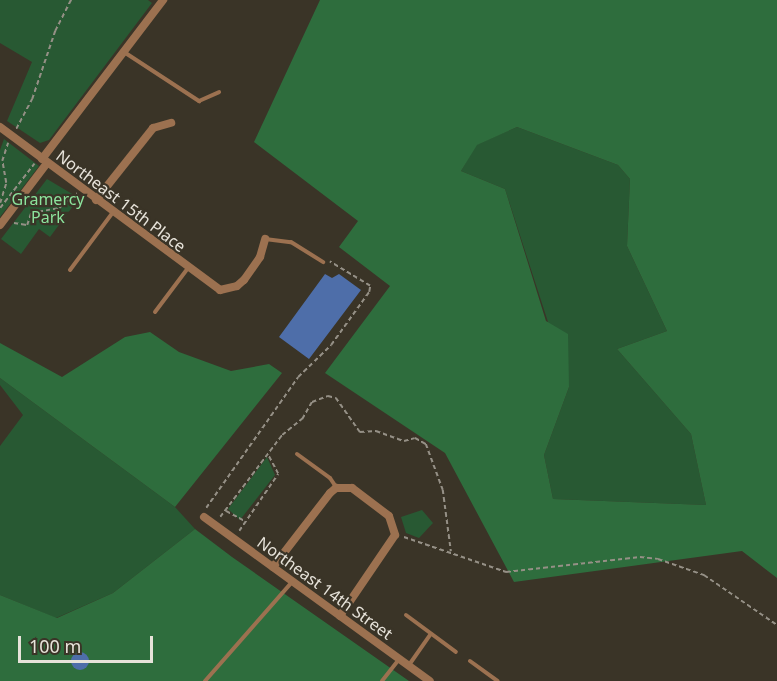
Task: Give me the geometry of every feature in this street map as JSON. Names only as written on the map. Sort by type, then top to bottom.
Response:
[{"type":"street","points":[[0,225],[43,160],[163,0]]},
{"type":"street","points":[[96,200],[153,128],[171,123]]},
{"type":"street","name":"Northeast 15th Place","points":[[0,127],[212,286],[229,290],[237,286],[260,257],[265,239]]},
{"type":"street","points":[[273,567],[336,488],[352,488],[389,516],[396,531],[390,546],[340,616]]},
{"type":"street","name":"Northeast 14th Street","points":[[204,517],[430,681]]},
{"type":"lane","points":[[124,51],[199,101],[219,92]]},
{"type":"lane","points":[[70,270],[113,212]]},
{"type":"lane","points":[[265,239],[291,242],[323,262]]},
{"type":"lane","points":[[155,312],[188,268]]},
{"type":"lane","points":[[297,454],[330,478],[336,488]]},
{"type":"lane","points":[[205,681],[293,581]]},
{"type":"lane","points":[[406,615],[456,652]]},
{"type":"lane","points":[[409,665],[431,634]]},
{"type":"lane","points":[[382,681],[399,658]]},
{"type":"lane","points":[[470,661],[490,679],[498,681]]},
{"type":"path","points":[[0,203],[6,183],[2,161],[12,136],[32,99],[55,31],[71,0]]},
{"type":"path","points":[[0,208],[43,160]]},
{"type":"path","points":[[6,217],[16,225],[27,225],[31,213],[59,208],[80,188]]},
{"type":"path","points":[[204,517],[214,494],[298,377],[332,345],[369,292],[370,286],[360,279],[333,262],[323,262]]},
{"type":"path","points":[[218,520],[267,453],[312,402],[328,396],[336,398],[360,432],[376,431],[404,441],[415,438],[426,444],[443,490],[451,551]]},
{"type":"path","points":[[237,534],[278,474],[267,453]]},
{"type":"path","points":[[225,511],[246,521]]},
{"type":"path","points":[[402,536],[451,551],[506,572],[640,557],[658,559],[704,576],[777,625]]},
{"type":"green space","points":[[0,0],[148,0],[152,3],[49,140],[40,143],[7,121],[32,62],[0,43]]},
{"type":"green space","points":[[320,0],[777,0],[777,578],[742,551],[514,582],[445,453],[325,373],[390,286],[339,247],[358,221],[254,142]],"holes":[[[517,127],[618,165],[630,179],[627,246],[667,331],[617,349],[691,434],[706,505],[553,499],[544,455],[569,387],[568,334],[546,321],[505,189],[461,171],[477,145]]]},
{"type":"green space","points":[[517,127],[618,165],[630,179],[627,246],[667,331],[617,349],[691,434],[706,505],[553,499],[544,455],[569,387],[505,189],[461,171],[476,145]]},
{"type":"green space","points":[[4,139],[39,166],[0,217],[0,150]]},
{"type":"green space","name":"Gramercy Park","points":[[47,179],[79,198],[50,237],[39,229],[21,254],[1,239]]},
{"type":"green space","points":[[150,332],[179,352],[231,371],[269,364],[282,373],[175,507],[0,378],[0,343],[62,377],[125,337]]},
{"type":"green space","points":[[0,378],[175,507],[195,529],[113,593],[56,618],[0,595],[0,446],[23,415],[0,385]]},
{"type":"green space","points":[[267,457],[275,475],[240,520],[228,509]]},
{"type":"green space","points":[[422,510],[433,523],[419,538],[406,533],[401,517]]},
{"type":"green space","points":[[195,529],[409,681],[0,681],[0,595],[57,618],[113,593]]},
{"type":"water","points":[[325,274],[332,278],[339,274],[361,290],[309,359],[279,337]]},
{"type":"water","points":[[80,652],[88,657],[89,661],[84,669],[80,670],[72,665],[71,661],[76,653]]}]
